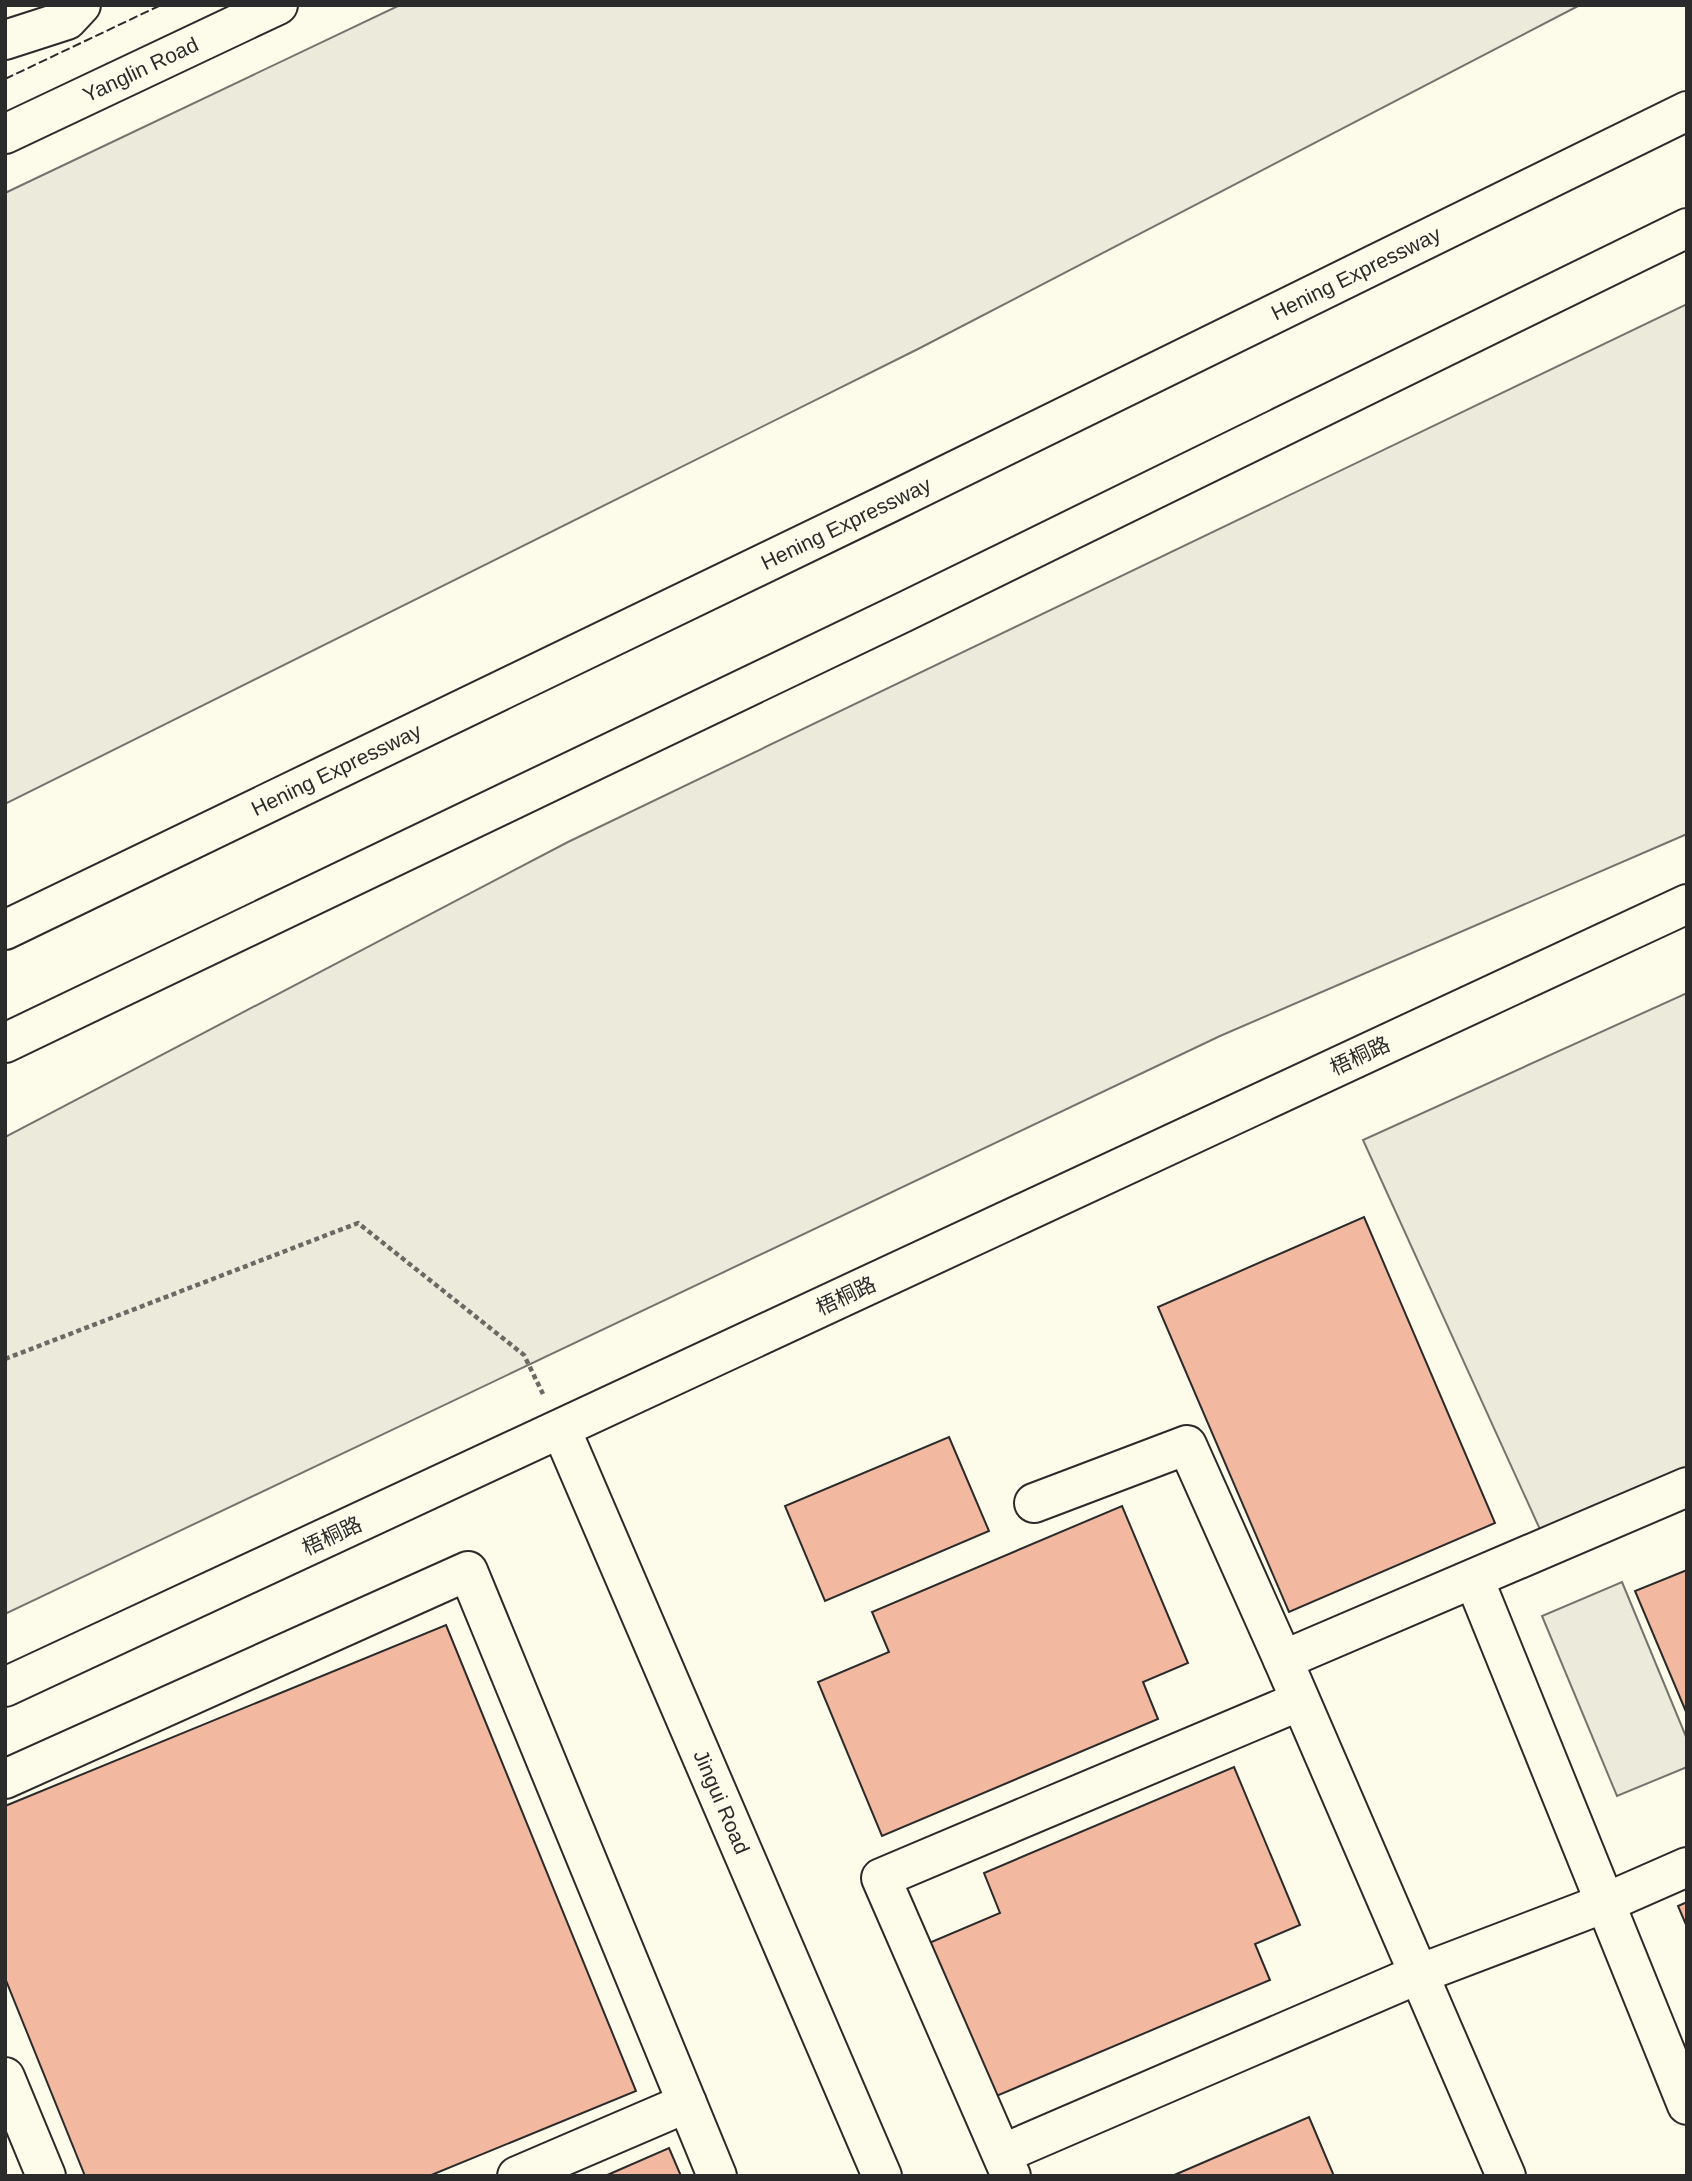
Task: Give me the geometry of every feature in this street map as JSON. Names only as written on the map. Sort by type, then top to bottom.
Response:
[{"type":"main road","points":[[5,40],[67,20],[81,5]]},
{"type":"main road","name":"Yanglin Road","points":[[5,134],[278,5]]},
{"type":"main road","name":"Hening Expressway","points":[[5,930],[889,503],[1687,111]]},
{"type":"main road","points":[[5,1043],[904,612],[1687,228]]},
{"type":"main road","name":"梧桐路","points":[[5,1688],[1687,904]]},
{"type":"main road","name":"Jingui Road","points":[[561,1429],[882,2176]]},
{"type":"main road","points":[[1034,1503],[1187,1445],[1506,2176]]},
{"type":"main road","points":[[1283,1660],[1687,1487]]},
{"type":"main road","points":[[5,1779],[468,1571],[717,2176]]},
{"type":"main road","points":[[1474,1579],[1687,2105]]},
{"type":"main road","points":[[1300,1700],[881,1878],[1007,2165],[1419,1974],[1605,1903],[1687,1867]]},
{"type":"main road","points":[[5,2077],[46,2176]]},
{"type":"main road","points":[[517,2176],[687,2103]]},
{"type":"path","points":[[5,1359],[358,1223],[524,1355],[561,1429]]},
{"type":"shaded area","points":[[400,5],[1580,5],[918,349],[5,804],[5,193]]},
{"type":"shaded area","points":[[1687,304],[1687,834],[1220,1036],[5,1614],[5,1137],[568,842]]},
{"type":"shaded area","points":[[1687,993],[1687,1470],[1543,1536],[1363,1140]]},
{"type":"shaded area","points":[[1622,1582],[1687,1739],[1687,1767],[1617,1796],[1542,1616]]},
{"type":"building","points":[[1364,1217],[1495,1523],[1289,1612],[1158,1307]]},
{"type":"building","points":[[949,1437],[989,1531],[825,1601],[785,1506]]},
{"type":"building","points":[[1122,1506],[1188,1663],[1143,1682],[1158,1719],[882,1836],[818,1682],[889,1652],[872,1612]]},
{"type":"building","points":[[1687,1570],[1687,1714],[1635,1591]]},
{"type":"building","points":[[446,1625],[636,2091],[429,2176],[85,2176],[5,1978],[5,1806]]},
{"type":"building","points":[[1234,1767],[1300,1925],[1255,1944],[1270,1980],[994,2097],[929,1943],[1000,1913],[984,1873]]},
{"type":"building","points":[[1687,1902],[1687,1927],[1678,1906]]},
{"type":"building","points":[[1309,2117],[1334,2176],[1172,2176]]},
{"type":"building","points":[[669,2148],[681,2176],[605,2176]]},
{"type":"fence","points":[[5,79],[161,5]]}]
